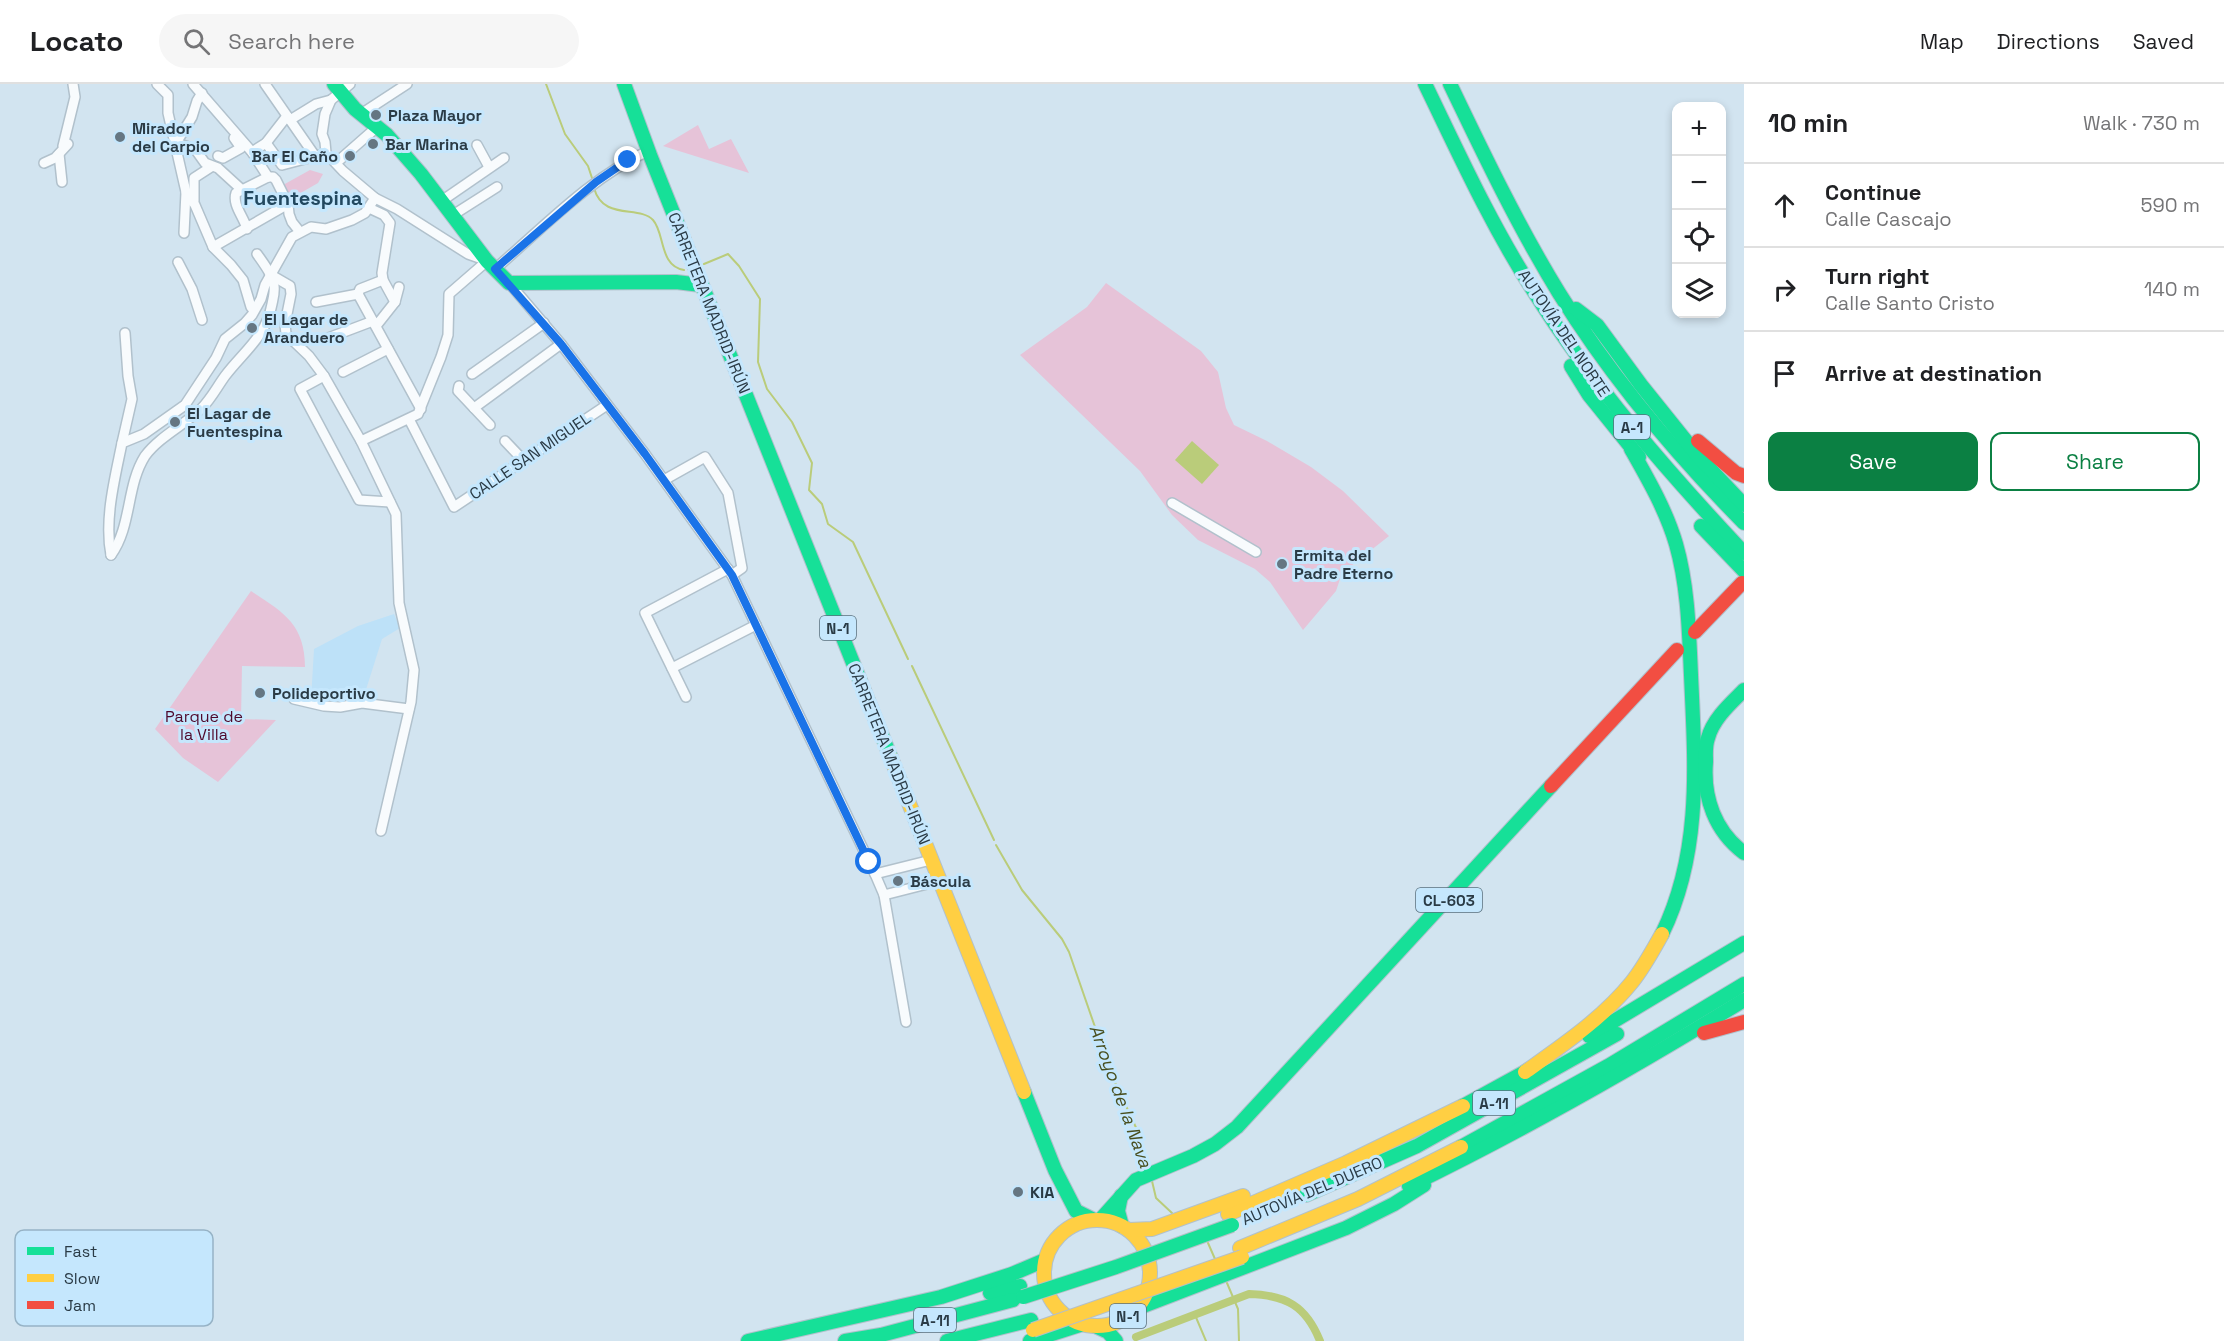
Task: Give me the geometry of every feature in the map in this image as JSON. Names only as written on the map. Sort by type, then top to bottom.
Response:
[{"type":"main road","name":"CARRETERA MADRID-IRÚN","points":[[624,84],[701,285],[1063,1189],[1076,1211],[1096,1219]]},
{"type":"main road","name":"AUTOVÍA DEL NORTE","points":[[1425,84],[1485,205],[1532,290],[1598,385],[1659,461],[1744,553]]},
{"type":"main road","name":"AUTOVÍA DEL NORTE","points":[[1450,84],[1496,183],[1539,261],[1589,339],[1652,420],[1744,523]]},
{"type":"main road","points":[[339,90],[360,114],[382,131],[443,200],[491,265],[509,283],[676,282],[701,285]]},
{"type":"main road","points":[[1532,290],[1567,361],[1589,395],[1631,448],[1743,577],[1695,632]]},
{"type":"main road","points":[[1563,298],[1597,326],[1698,456],[1744,505]]},
{"type":"main road","points":[[1641,385],[1678,424],[1736,473],[1744,476]]},
{"type":"main road","points":[[1525,1072],[1567,1043],[1610,1008],[1643,967],[1669,919],[1689,861],[1695,821],[1697,777],[1685,591],[1678,555],[1663,508],[1631,448]]},
{"type":"main road","name":"CL-603","points":[[1096,1219],[1136,1180],[1215,1144],[1237,1127],[1677,650]]},
{"type":"main road","points":[[1744,690],[1722,710],[1707,739],[1704,767],[1707,799],[1718,827],[1744,853]]},
{"type":"main road","points":[[1230,1220],[1439,1118],[1525,1072],[1744,943]]},
{"type":"main road","name":"AUTOVÍA DEL DUERO","points":[[845,1341],[880,1335],[1022,1291],[1126,1264],[1230,1220],[1297,1200],[1418,1146],[1566,1064],[1744,957]]},
{"type":"main road","name":"AUTOVÍA DEL DUERO","points":[[947,1341],[1031,1330],[1241,1252],[1372,1192],[1524,1114],[1674,1028],[1744,984]]},
{"type":"main road","points":[[1241,1252],[1382,1200],[1445,1169],[1534,1123],[1744,1000]]},
{"type":"main road","points":[[1674,1043],[1744,1022]]},
{"type":"main road","points":[[1121,1195],[1118,1211],[1126,1228],[1152,1229],[1360,1152],[1439,1118]]},
{"type":"main road","points":[[1133,1311],[1379,1213],[1407,1197],[1445,1169]]},
{"type":"main road","name":"CARRETERA MADRID-IRÚN","points":[[1063,1189],[1068,1215],[1066,1229]]},
{"type":"main road","points":[[748,1341],[760,1336],[956,1292],[1010,1275],[1046,1260],[1050,1248],[1066,1229],[1096,1219]]},
{"type":"main road","name":"N-1","points":[[1096,1219],[1126,1228],[1141,1242],[1149,1258],[1151,1275],[1147,1293],[1133,1311],[1126,1326],[1126,1341]]},
{"type":"main road","name":"N-1","points":[[1046,1260],[1044,1276],[1048,1292],[1056,1306],[1068,1317],[1108,1332],[1116,1341]]},
{"type":"main road","points":[[780,1341],[1022,1291]]},
{"type":"main road","name":"N-1","points":[[1089,1325],[1107,1325],[1133,1311]]},
{"type":"main road","points":[[996,1341],[1031,1330],[1089,1325]]},
{"type":"street","points":[[62,182],[64,147],[75,97],[73,84]]},
{"type":"street","points":[[158,84],[168,95],[168,113],[186,192],[189,234],[203,226]]},
{"type":"street","points":[[193,84],[201,88],[252,152],[268,177]]},
{"type":"street","points":[[266,84],[315,156]]},
{"type":"street","points":[[360,114],[407,84]]},
{"type":"street","points":[[176,143],[192,117],[201,88]]},
{"type":"street","points":[[252,152],[266,143],[288,118],[339,90]]},
{"type":"street","points":[[339,90],[326,114],[322,134],[326,142],[326,153],[375,198],[397,208],[468,254],[491,265]]},
{"type":"street","points":[[218,156],[223,158],[240,148],[232,135],[231,128]]},
{"type":"street","points":[[336,163],[382,131]]},
{"type":"street","points":[[176,143],[195,149],[211,167],[218,168],[241,189]]},
{"type":"street","points":[[266,143],[282,165],[326,153]]},
{"type":"street","points":[[477,145],[489,167]]},
{"type":"street","points":[[44,163],[64,147]]},
{"type":"street","points":[[361,441],[409,419],[418,414],[421,409],[448,335],[449,294],[491,265],[596,182],[628,160],[648,151]]},
{"type":"street","points":[[198,154],[200,174]]},
{"type":"street","points":[[443,200],[504,158]]},
{"type":"street","points":[[195,206],[194,178],[211,167]]},
{"type":"street","points":[[247,229],[235,202],[236,193],[268,177],[273,177],[288,204],[289,214],[300,232]]},
{"type":"street","points":[[453,215],[497,188]]},
{"type":"street","points":[[186,192],[195,206],[213,247],[243,280],[254,310]]},
{"type":"street","points":[[122,443],[144,434],[185,405],[216,358],[222,344],[245,323],[254,310],[292,237],[311,227],[321,230],[351,220],[369,208],[375,198]]},
{"type":"street","points":[[213,247],[288,204]]},
{"type":"street","points":[[369,208],[384,215],[390,223],[382,273],[383,280],[395,302]]},
{"type":"street","points":[[125,333],[132,399],[115,479],[108,540],[111,555],[121,542],[130,497],[146,456],[201,409],[215,393],[225,375],[261,335],[270,313],[275,288],[271,275],[257,254]]},
{"type":"street","points":[[177,262],[192,289],[202,320]]},
{"type":"street","points":[[271,275],[290,286],[289,311],[285,324],[286,334],[309,356],[324,376],[361,441],[396,514],[399,603],[414,670],[409,709],[381,831]]},
{"type":"street","points":[[358,294],[360,289],[383,280]]},
{"type":"street","points":[[509,283],[561,344],[730,572],[884,895],[906,1022]]},
{"type":"street","points":[[328,338],[375,323],[395,302],[399,287]]},
{"type":"street","points":[[358,294],[421,409]]},
{"type":"street","points":[[316,302],[358,294]]},
{"type":"street","points":[[472,374],[544,323]]},
{"type":"street","points":[[474,408],[561,344]]},
{"type":"street","points":[[343,372],[388,349]]},
{"type":"street","points":[[324,376],[300,389],[359,500],[390,502]]},
{"type":"street","points":[[459,386],[458,391],[490,425]]},
{"type":"street","name":"CALLE SAN MIGUEL","points":[[409,419],[454,507],[607,405]]},
{"type":"street","points":[[505,441],[524,461]]},
{"type":"street","points":[[664,480],[705,457],[728,493],[742,568],[645,613],[686,697]]},
{"type":"street","points":[[368,502],[382,484]]},
{"type":"street","points":[[1172,503],[1256,552]]},
{"type":"street","points":[[672,668],[756,625]]},
{"type":"street","points":[[294,699],[302,703],[324,706],[340,707],[362,703],[409,709]]},
{"type":"street","points":[[875,874],[931,860]]},
{"type":"street","points":[[884,895],[939,881]]},
{"type":"shaded area","points":[[1192,441],[1219,465],[1202,484],[1175,460]]},
{"type":"shaded area","points":[[394,614],[400,628],[382,639],[363,699],[341,704],[311,700],[314,649],[358,626]]},
{"type":"green space","points":[[698,125],[709,149],[731,139],[749,173],[663,146]]},
{"type":"green space","points":[[310,170],[323,174],[318,183],[290,199],[283,185]]},
{"type":"green space","points":[[1106,283],[1201,351],[1218,372],[1226,408],[1234,425],[1311,467],[1343,491],[1389,536],[1342,573],[1336,591],[1303,630],[1270,582],[1255,569],[1198,540],[1172,515],[1140,471],[1020,355],[1087,307]]},
{"type":"green space","name":"Parque de la Villa","points":[[251,591],[290,621],[301,640],[305,667],[242,666],[241,719],[276,720],[218,782],[183,758],[155,729]]},
{"type":"waterway","name":"Arroyo de la Nava","points":[[546,84],[565,134],[588,166],[592,178]]},
{"type":"waterway","name":"Arroyo de la Nava","points":[[594,188],[605,205],[613,209],[639,213],[653,220],[666,256],[676,267],[684,270]]},
{"type":"waterway","name":"Arroyo de la Nava","points":[[704,264],[728,254],[739,266],[760,299],[758,362],[767,389],[792,422],[812,463],[809,490],[822,504],[828,524],[853,542],[908,659]]},
{"type":"waterway","name":"Arroyo de la Nava","points":[[912,666],[994,840]]},
{"type":"waterway","name":"Arroyo de la Nava","points":[[996,845],[1022,890],[1062,939],[1069,952],[1112,1076],[1139,1134],[1149,1170]]},
{"type":"waterway","name":"Arroyo de la Nava","points":[[1152,1181],[1156,1198],[1172,1213]]},
{"type":"waterway","name":"Arroyo de la Nava","points":[[1208,1243],[1215,1259]]},
{"type":"waterway","name":"Arroyo de la Nava","points":[[1227,1283],[1238,1309],[1239,1341]]},
{"type":"waterway","name":"Arroyo de la Nava","points":[[1136,1337],[1249,1294],[1274,1297],[1293,1305],[1308,1319],[1320,1341]]},
{"type":"waterway","points":[[1195,1315],[1206,1341]]},
{"type":"traffic: fast","points":[[334,84],[355,109],[387,135],[421,174],[487,261],[509,283],[676,282],[701,285]]},
{"type":"traffic: fast","points":[[624,84],[650,155],[891,758]]},
{"type":"traffic: fast","points":[[1425,84],[1503,240],[1556,326],[1632,427],[1744,553]]},
{"type":"traffic: fast","points":[[1450,84],[1515,216],[1579,324],[1622,384],[1669,442],[1744,523]]},
{"type":"traffic: fast","points":[[1576,309],[1597,325],[1698,456],[1744,505]]},
{"type":"traffic: fast","points":[[1571,366],[1589,395],[1639,457]]},
{"type":"traffic: fast","points":[[1631,449],[1672,531],[1683,576],[1689,625],[1694,741],[1693,807],[1684,871],[1675,903],[1662,934]]},
{"type":"traffic: fast","points":[[1701,526],[1744,571]]},
{"type":"traffic: fast","points":[[1744,690],[1714,724],[1706,747],[1707,788],[1713,813],[1725,835],[1744,853]]},
{"type":"traffic: fast","points":[[1101,1219],[1136,1180],[1193,1156],[1215,1144],[1237,1127],[1551,786]]},
{"type":"traffic: fast","points":[[1589,1036],[1744,943]]},
{"type":"traffic: fast","points":[[1461,1147],[1608,1066],[1744,984]]},
{"type":"traffic: fast","points":[[1409,1186],[1579,1097],[1744,1000]]},
{"type":"traffic: fast","points":[[1306,1195],[1417,1146],[1617,1034]]},
{"type":"traffic: fast","points":[[1463,1106],[1536,1066]]},
{"type":"traffic: fast","points":[[1024,1092],[1055,1170],[1076,1211],[1092,1219]]},
{"type":"traffic: fast","points":[[1138,1308],[1346,1228],[1394,1204],[1424,1185]]},
{"type":"traffic: fast","points":[[1121,1196],[1118,1211],[1122,1226]]},
{"type":"traffic: fast","points":[[1023,1297],[1116,1267],[1232,1225]]},
{"type":"traffic: fast","points":[[748,1341],[941,1297],[1012,1274],[1045,1260]]},
{"type":"traffic: fast","points":[[990,1293],[1020,1286]]},
{"type":"traffic: fast","points":[[845,1341],[881,1335],[1013,1300]]},
{"type":"traffic: fast","points":[[947,1341],[1031,1320]]},
{"type":"traffic: fast","points":[[1030,1341],[1083,1324]]},
{"type":"traffic: fast","points":[[1095,1326],[1108,1332],[1116,1341]]},
{"type":"traffic: slow","points":[[891,758],[1024,1092]]},
{"type":"traffic: slow","points":[[1525,1072],[1582,1030],[1621,995],[1636,976],[1662,934]]},
{"type":"traffic: slow","points":[[1228,1214],[1346,1163],[1463,1106]]},
{"type":"traffic: slow","points":[[1240,1248],[1358,1199],[1461,1147]]},
{"type":"traffic: slow","points":[[1129,1230],[1152,1229],[1243,1196]]},
{"type":"traffic: slow","points":[[1097,1220],[1117,1224],[1134,1236],[1146,1253],[1150,1273],[1146,1293],[1134,1310],[1117,1322],[1097,1326],[1077,1322],[1060,1310],[1048,1293],[1044,1273],[1048,1253],[1060,1236],[1077,1224],[1097,1220]]},
{"type":"traffic: slow","points":[[1033,1330],[1242,1257]]},
{"type":"traffic: jam","points":[[1698,441],[1736,473],[1744,476]]},
{"type":"traffic: jam","points":[[1695,632],[1742,583]]},
{"type":"traffic: jam","points":[[1551,786],[1677,650]]},
{"type":"traffic: jam","points":[[1704,1033],[1744,1022]]},
{"type":"place","name":"Plaza Mayor","points":[[376,115]]},
{"type":"place","name":"Mirador del Carpio","points":[[120,137]]},
{"type":"place","name":"Bar Marina","points":[[373,144]]},
{"type":"place","name":"Bar El Caño","points":[[350,156]]},
{"type":"place","name":"El Lagar de Aranduero","points":[[252,328]]},
{"type":"place","name":"El Lagar de Fuentespina","points":[[175,422]]},
{"type":"place","name":"Ermita del Padre Eterno","points":[[1282,564]]},
{"type":"place","name":"Polideportivo","points":[[260,693]]},
{"type":"place","name":"Báscula","points":[[898,881]]},
{"type":"place","name":"KIA","points":[[1018,1192]]},
{"type":"district","name":"Fuentespina","points":[[303,198]]},
{"type":"route","points":[[628,160],[596,182],[495,269],[561,344],[717,551],[732,575],[869,862]]}]
